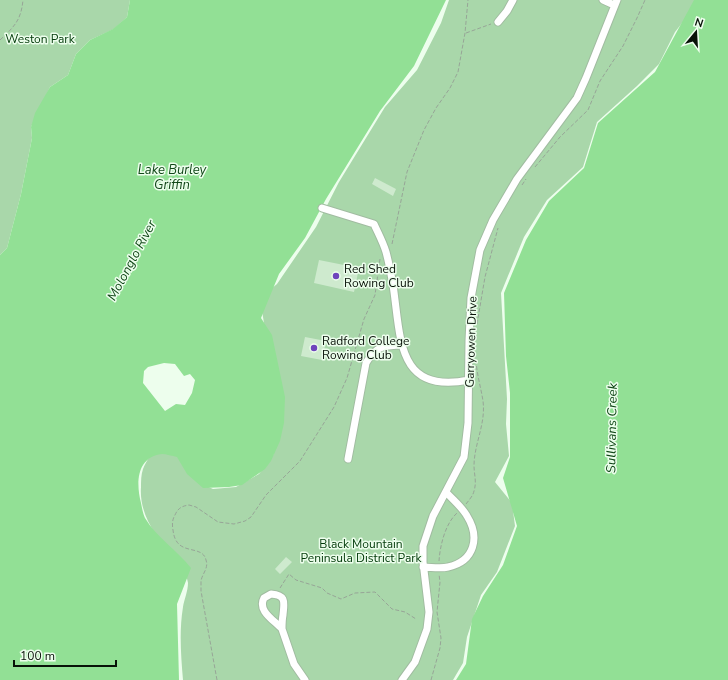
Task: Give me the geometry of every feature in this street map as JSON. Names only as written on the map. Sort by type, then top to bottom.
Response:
[{"type":"street","points":[[498,22],[507,11],[512,0]]},
{"type":"street","points":[[603,0],[615,3]]},
{"type":"street","name":"Garryowen Drive","points":[[402,680],[416,662],[427,629],[429,612],[423,567],[423,546],[433,516],[464,457],[468,423],[469,341],[472,298],[480,250],[493,220],[516,179],[577,98],[615,3]]},
{"type":"street","points":[[322,208],[374,224],[386,252],[393,287],[401,345],[412,367],[422,377],[433,382],[452,384],[469,380]]},
{"type":"street","points":[[348,459],[366,362],[374,351],[379,348],[401,345]]},
{"type":"street","points":[[423,567],[449,567],[458,563],[470,554],[473,548],[473,528],[461,508],[446,492]]},
{"type":"street","points":[[282,629],[270,616],[264,612],[262,602],[267,595],[277,594],[283,599],[285,604],[282,616],[282,629],[294,664],[305,680]]},
{"type":"path","points":[[0,40],[19,19],[22,11],[23,0]]},
{"type":"path","points":[[217,680],[201,590],[201,581],[207,566],[206,561],[201,553],[184,548],[175,540],[173,534],[174,517],[178,509],[189,505],[196,507],[218,522],[234,524],[251,517],[266,495],[300,461],[334,406],[347,378],[364,319],[375,295],[382,254],[390,252],[407,172],[424,130],[458,72],[465,33],[468,0]]},
{"type":"path","points":[[532,171],[560,137],[584,116],[588,110],[600,81],[623,46],[638,18],[645,0]]},
{"type":"path","points":[[465,33],[498,22]]},
{"type":"path","points":[[520,188],[528,177]]},
{"type":"path","points":[[477,325],[485,277],[498,226]]},
{"type":"path","points":[[431,680],[440,648],[441,638],[437,612],[440,582],[438,568],[439,553],[451,518],[472,497],[476,483],[474,466],[482,428],[483,401],[476,361]]},
{"type":"path","points":[[277,594],[289,574],[296,580],[322,588],[328,593],[341,599],[355,593],[375,592],[392,609],[405,612],[416,619]]},
{"type":"green space","name":"Weston Park","points":[[0,0],[130,0],[127,17],[114,29],[90,40],[76,54],[68,75],[50,87],[31,127],[32,138],[21,194],[7,248],[0,255]]},
{"type":"green space","name":"Black Mountain Peninsula District Park","points":[[449,0],[700,0],[675,32],[659,64],[597,122],[583,167],[547,200],[524,237],[501,293],[507,399],[506,424],[509,456],[495,482],[512,503],[515,526],[497,572],[481,595],[467,637],[463,663],[453,680],[183,680],[181,625],[188,583],[182,569],[155,533],[146,516],[141,497],[141,478],[143,469],[149,458],[155,452],[176,451],[198,482],[213,489],[236,487],[259,474],[274,454],[265,329],[262,311],[271,289],[277,284],[316,227],[339,182],[385,107],[417,70],[441,23]]},
{"type":"water","name":"Lake Burley Griffin","points":[[130,0],[446,0],[414,66],[380,111],[326,199],[305,238],[279,274],[261,318],[272,335],[285,397],[284,423],[280,441],[271,461],[265,469],[242,485],[229,487],[203,488],[187,474],[177,457],[165,454],[153,456],[147,460],[140,472],[139,496],[145,518],[155,532],[180,555],[191,568],[177,604],[179,680],[0,680],[0,255],[7,248],[21,194],[32,138],[31,127],[35,113],[50,87],[68,75],[76,54],[90,40],[113,29],[127,17]],"holes":[[[164,363],[175,364],[184,376],[190,374],[195,380],[192,393],[185,405],[176,404],[165,411],[143,383],[144,371],[148,367]]]},
{"type":"water","name":"Sullivans Creek","points":[[694,0],[728,0],[728,680],[456,680],[466,664],[472,619],[483,596],[503,565],[517,526],[503,478],[510,457],[510,393],[506,356],[504,293],[526,240],[549,201],[584,168],[598,123],[655,72]]},
{"type":"building","points":[[375,178],[396,189],[393,196],[372,184]]},
{"type":"building","name":"Red Shed Rowing Club","points":[[319,260],[359,268],[354,292],[314,283]]},
{"type":"building","name":"Radford College Rowing Club","points":[[305,337],[326,341],[322,360],[301,356]]},
{"type":"building","name":"Black Mountain Peninsula District Park","points":[[286,557],[292,562],[280,574],[275,569]]},
{"type":"place","name":"Red Shed Rowing Club","points":[[336,276]]},
{"type":"place","name":"Radford College Rowing Club","points":[[314,348]]},
{"type":"water label","name":"Molonglo River","points":[[131,260]]}]
